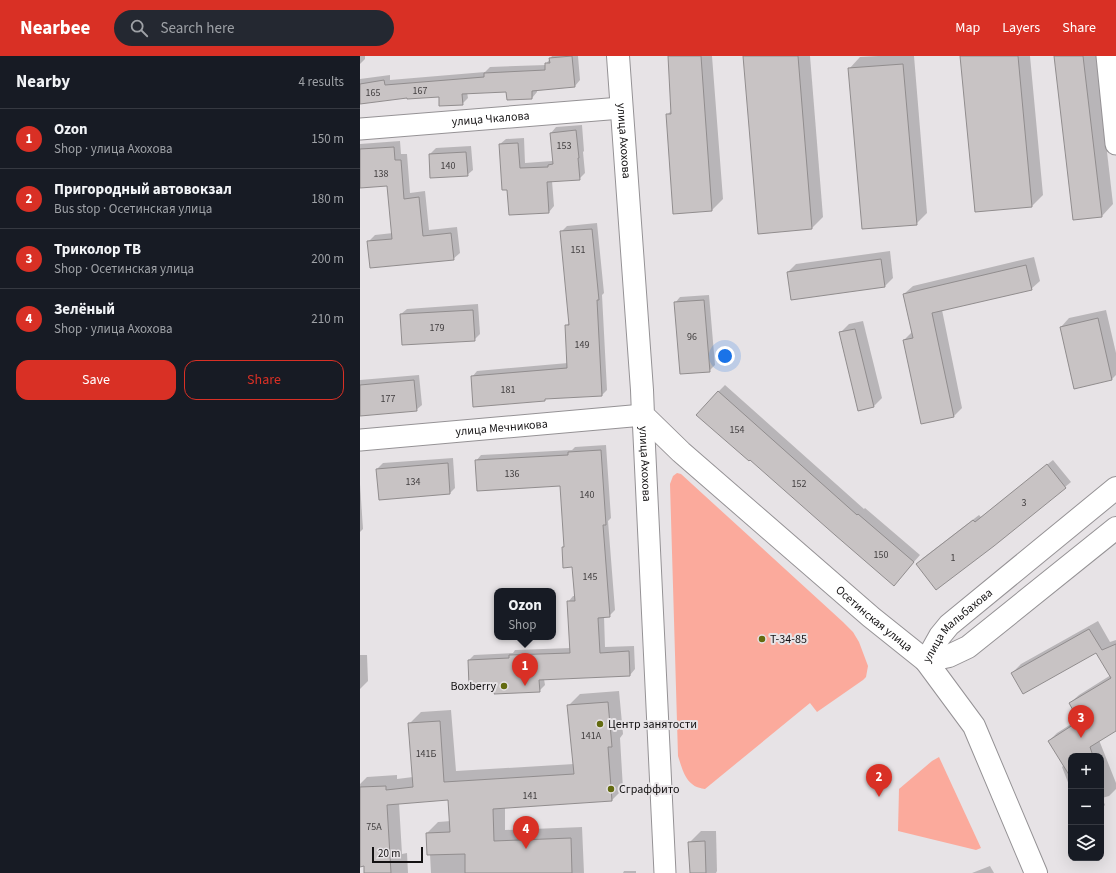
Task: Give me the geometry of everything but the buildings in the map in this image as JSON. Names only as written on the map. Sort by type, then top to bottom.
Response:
[{"type":"main road","name":"улица Ахохова","points":[[618,56],[642,382],[643,415]]},
{"type":"main road","name":"Осетинская улица","points":[[643,415],[681,452],[871,617],[926,661],[974,726],[1036,873]]},
{"type":"main road","name":"улица Мальбахова","points":[[926,661],[940,636],[949,625],[1116,488]]},
{"type":"main road","name":"улица Мальбахова","points":[[926,661],[949,656],[968,647],[1116,528]]},
{"type":"street","points":[[1107,56],[1116,144]]},
{"type":"street","name":"улица Чкалова","points":[[360,129],[621,108]]},
{"type":"street","name":"улица Мечникова","points":[[360,440],[643,415]]},
{"type":"street","name":"улица Ахохова","points":[[643,415],[664,873]]},
{"type":"shaded area","points":[[677,473],[681,474],[853,632],[859,642],[868,666],[866,677],[863,680],[817,712],[810,703],[705,789],[699,788],[689,782],[678,756],[670,484],[673,476]]},
{"type":"shaded area","points":[[939,757],[981,848],[976,850],[898,831],[899,789],[932,761]]},
{"type":"place","name":"Т-34-85","points":[[762,639]]},
{"type":"place","name":"Boxberry","points":[[504,686]]},
{"type":"place","name":"Ozon","points":[[525,686]]},
{"type":"place","name":"Центр занятости","points":[[600,724]]},
{"type":"place","name":"Триколор ТВ","points":[[1081,738]]},
{"type":"place","name":"Сграффито","points":[[611,789]]},
{"type":"place","name":"Пригородный автовокзал","points":[[879,797]]},
{"type":"place","name":"Зелёный","points":[[526,849]]}]
